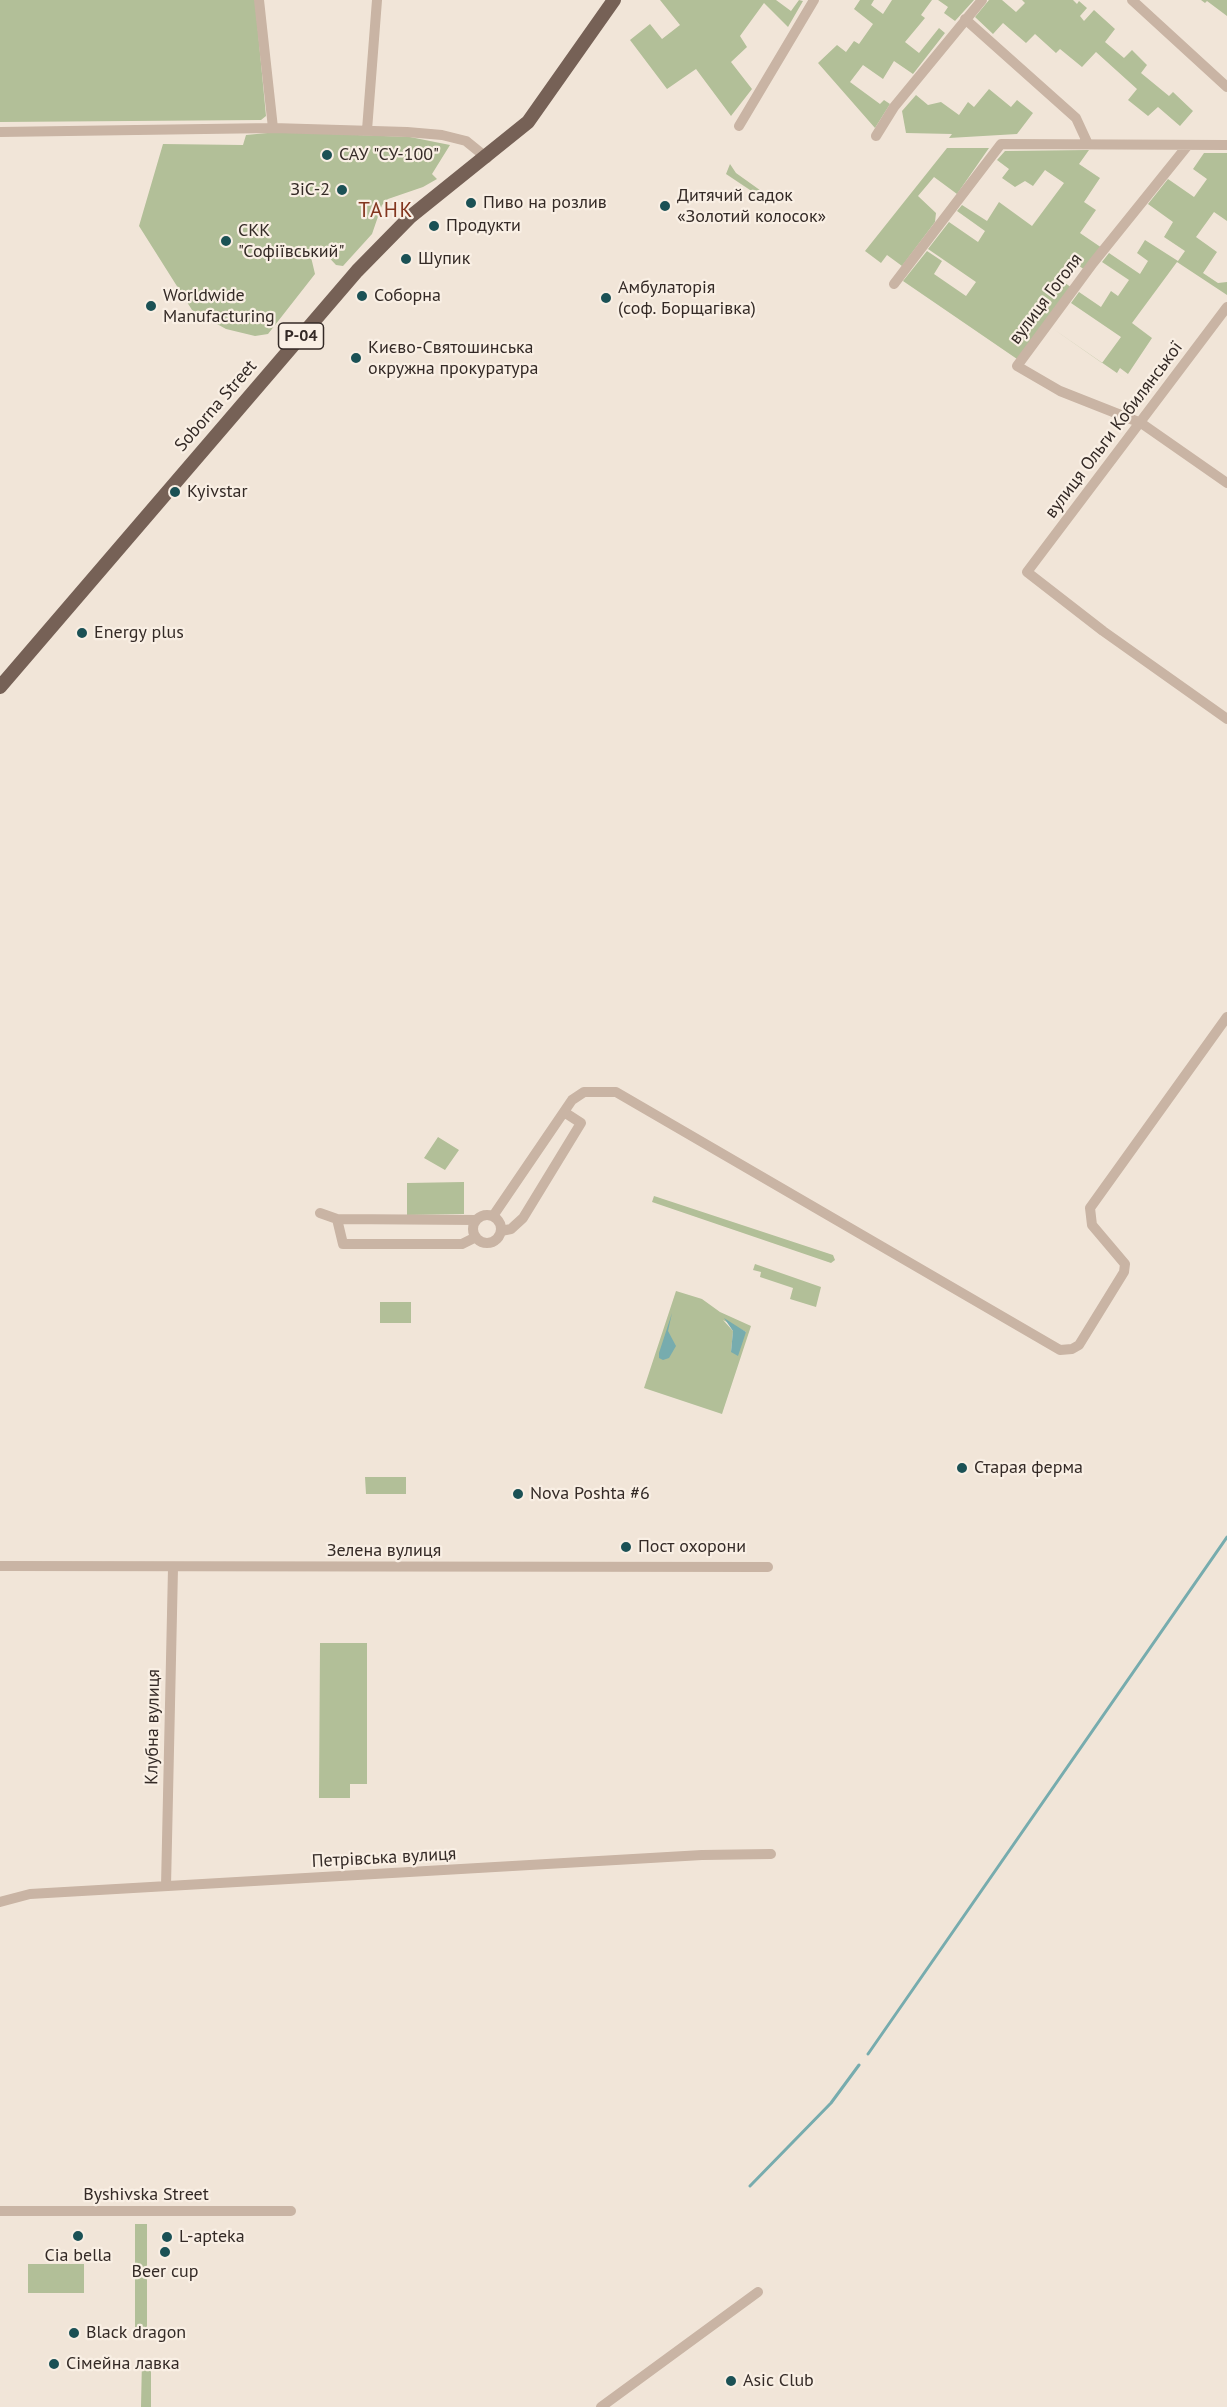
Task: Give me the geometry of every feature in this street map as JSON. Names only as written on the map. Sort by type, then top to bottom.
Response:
[{"type":"main road","name":"Soborna Street","points":[[0,687],[357,271],[410,218],[515,135],[538,110],[614,0]]},
{"type":"street","points":[[259,0],[273,128]]},
{"type":"street","points":[[366,130],[377,0]]},
{"type":"street","points":[[739,126],[814,0]]},
{"type":"street","points":[[876,136],[894,107],[982,0]]},
{"type":"street","points":[[1132,0],[1227,87]]},
{"type":"street","points":[[965,19],[1076,118],[1088,144]]},
{"type":"street","points":[[0,120],[3,132],[273,128],[366,130],[454,138],[473,144],[486,158]]},
{"type":"street","points":[[894,284],[1001,144],[1227,145]]},
{"type":"street","name":"вулиця Гоголя","points":[[1141,423],[1060,391],[1017,366],[1093,263],[1188,145]]},
{"type":"street","name":"вулиця Ольги Кобилянської","points":[[1227,307],[1027,572],[1103,631],[1227,719]]},
{"type":"street","points":[[1141,423],[1227,483]]},
{"type":"street","points":[[493,1216],[572,1100],[584,1092],[616,1092],[1060,1350],[1072,1349],[1079,1345],[1124,1272],[1125,1264],[1092,1226],[1090,1208],[1227,1017]]},
{"type":"street","points":[[501,1231],[511,1229],[523,1218],[581,1123],[564,1112]]},
{"type":"street","points":[[320,1213],[337,1219],[476,1220],[484,1215],[493,1216],[499,1222],[501,1231],[496,1239],[488,1242],[476,1237],[473,1228],[476,1220]]},
{"type":"street","points":[[337,1219],[343,1244],[462,1244],[476,1237]]},
{"type":"street","name":"Зелена вулиця","points":[[0,1566],[768,1567]]},
{"type":"street","name":"Клубна вулиця","points":[[166,1887],[173,1568]]},
{"type":"street","name":"Петрівська вулиця","points":[[0,1902],[30,1894],[688,1856],[771,1854]]},
{"type":"street","name":"Byshivska Street","points":[[0,2211],[291,2211]]},
{"type":"street","points":[[601,2407],[758,2292]]},
{"type":"green space","points":[[0,0],[255,0],[266,116],[261,120],[0,122]]},
{"type":"green space","points":[[660,0],[776,0],[791,11],[799,0],[803,1],[788,27],[764,3],[740,36],[747,47],[731,62],[752,89],[731,116],[696,69],[667,89],[630,40],[650,24],[662,39],[680,25]]},
{"type":"green space","points":[[860,0],[874,0],[871,5],[883,14],[892,0],[932,0],[921,15],[925,18],[905,42],[919,53],[939,28],[945,33],[913,74],[894,61],[883,79],[863,65],[850,82],[880,104],[884,100],[890,104],[875,128],[818,63],[837,45],[846,52],[854,41],[859,44],[873,24],[854,9]]},
{"type":"green space","points":[[938,0],[974,0],[955,21],[944,13],[948,7]]},
{"type":"green space","points":[[989,0],[1002,0],[1016,12],[1025,3],[1022,0],[1073,0],[1077,4],[1079,1],[1087,8],[1080,16],[1084,21],[1094,10],[1115,29],[1105,42],[1124,58],[1132,50],[1147,65],[1141,73],[1169,96],[1173,92],[1193,111],[1180,126],[1158,107],[1148,116],[1128,100],[1137,89],[1096,52],[1082,67],[1060,49],[1056,53],[1035,34],[1026,43],[1003,23],[993,34],[975,17]]},
{"type":"green space","points":[[1201,0],[1227,0],[1227,16],[1207,1],[1205,3]]},
{"type":"green space","points":[[989,89],[1011,107],[1017,100],[1033,113],[1017,134],[949,138],[952,134],[906,133],[902,111],[916,95],[928,105],[941,102],[959,115],[968,102],[974,107]]},
{"type":"green space","name":"СКК \"Софіївський\"","points":[[278,132],[410,137],[450,145],[432,174],[437,179],[423,187],[388,199],[382,205],[372,234],[343,266],[336,265],[322,250],[311,257],[315,274],[268,334],[255,336],[226,329],[192,310],[139,226],[163,144],[243,145],[246,135]]},
{"type":"green space","points":[[947,148],[989,148],[957,194],[934,177],[918,196],[936,213],[935,222],[902,266],[887,255],[881,263],[865,251]]},
{"type":"green space","points":[[1089,150],[1079,164],[1100,178],[1084,202],[1096,210],[1080,233],[1102,248],[1085,270],[1069,259],[1057,277],[1072,288],[1017,359],[903,281],[927,251],[942,261],[934,274],[966,296],[976,282],[928,249],[949,222],[978,242],[985,231],[957,211],[962,205],[987,221],[999,202],[1032,226],[1064,183],[1045,170],[1033,186],[1025,181],[1015,187],[1002,178],[1009,169],[997,160],[1005,151]]},
{"type":"green space","points":[[1204,153],[1227,153],[1227,221],[1214,212],[1196,237],[1217,252],[1203,273],[1218,283],[1227,282],[1227,295],[1177,262],[1132,323],[1152,338],[1128,374],[1120,368],[1117,373],[1127,380],[1102,363],[1121,337],[1071,303],[1079,292],[1101,307],[1111,291],[1118,296],[1129,280],[1102,262],[1109,253],[1140,274],[1148,261],[1137,253],[1145,240],[1178,261],[1185,251],[1164,237],[1173,222],[1148,204],[1168,179],[1194,197],[1207,179],[1193,169]]},
{"type":"green space","points":[[730,164],[736,173],[771,198],[768,202],[726,174]]},
{"type":"green space","points":[[438,1137],[459,1150],[445,1170],[424,1158]]},
{"type":"green space","points":[[464,1182],[464,1214],[407,1215],[407,1183]]},
{"type":"green space","points":[[654,1196],[833,1255],[835,1260],[831,1263],[652,1202]]},
{"type":"green space","points":[[755,1264],[821,1287],[816,1307],[790,1299],[793,1288],[760,1277],[761,1272],[753,1270]]},
{"type":"green space","points":[[676,1291],[702,1299],[720,1312],[751,1326],[722,1414],[644,1388]],"holes":[[[723,1320],[746,1332],[731,1352],[733,1331]]]},
{"type":"green space","points":[[380,1302],[411,1302],[411,1323],[380,1323]]},
{"type":"green space","points":[[365,1477],[406,1477],[406,1494],[366,1494]]},
{"type":"green space","points":[[320,1643],[367,1643],[367,1784],[350,1784],[350,1798],[319,1798]]},
{"type":"green space","points":[[135,2224],[147,2224],[147,2333],[135,2333]]},
{"type":"green space","points":[[28,2264],[84,2264],[84,2293],[28,2293]]},
{"type":"green space","points":[[142,2359],[151,2359],[151,2407],[141,2407]]},
{"type":"water","points":[[672,1313],[668,1331],[676,1346],[669,1358],[663,1360],[659,1358],[659,1353]]},
{"type":"water","points":[[724,1318],[746,1332],[738,1356],[731,1352],[733,1331]]},
{"type":"waterway","points":[[868,2054],[1227,1537]]},
{"type":"waterway","points":[[750,2186],[831,2103],[859,2065]]},
{"type":"place","name":"САУ \"СУ-100\"","points":[[327,155]]},
{"type":"place","name":"ЗіС-2","points":[[342,190]]},
{"type":"place","name":"Пиво на розлив","points":[[471,203]]},
{"type":"place","name":"Дитячий садок «Золотий колосок»","points":[[665,206]]},
{"type":"place","name":"Продукти","points":[[434,226]]},
{"type":"place","name":"СКК \"Софіївський\"","points":[[226,241]]},
{"type":"place","name":"Шупик","points":[[406,259]]},
{"type":"place","name":"Соборна","points":[[362,296]]},
{"type":"place","name":"Амбулаторія (соф. Борщагівка)","points":[[606,298]]},
{"type":"place","name":"Worldwide Manufacturing","points":[[151,306]]},
{"type":"place","name":"Києво-Святошинська окружна прокуратура","points":[[356,358]]},
{"type":"place","name":"Kyivstar","points":[[175,492]]},
{"type":"place","name":"Energy plus","points":[[82,633]]},
{"type":"place","name":"Старая ферма","points":[[962,1468]]},
{"type":"place","name":"Nova Poshta #6","points":[[518,1494]]},
{"type":"place","name":"Пост охорони","points":[[626,1547]]},
{"type":"place","name":"Cia bella","points":[[78,2236]]},
{"type":"place","name":"L-apteka","points":[[167,2237]]},
{"type":"place","name":"Beer cup","points":[[165,2252]]},
{"type":"place","name":"Black dragon","points":[[74,2333]]},
{"type":"place","name":"Сімейна лавка","points":[[54,2364]]},
{"type":"place","name":"Asic Club","points":[[731,2381]]},
{"type":"district","name":"ТАНК","points":[[386,211]]}]
